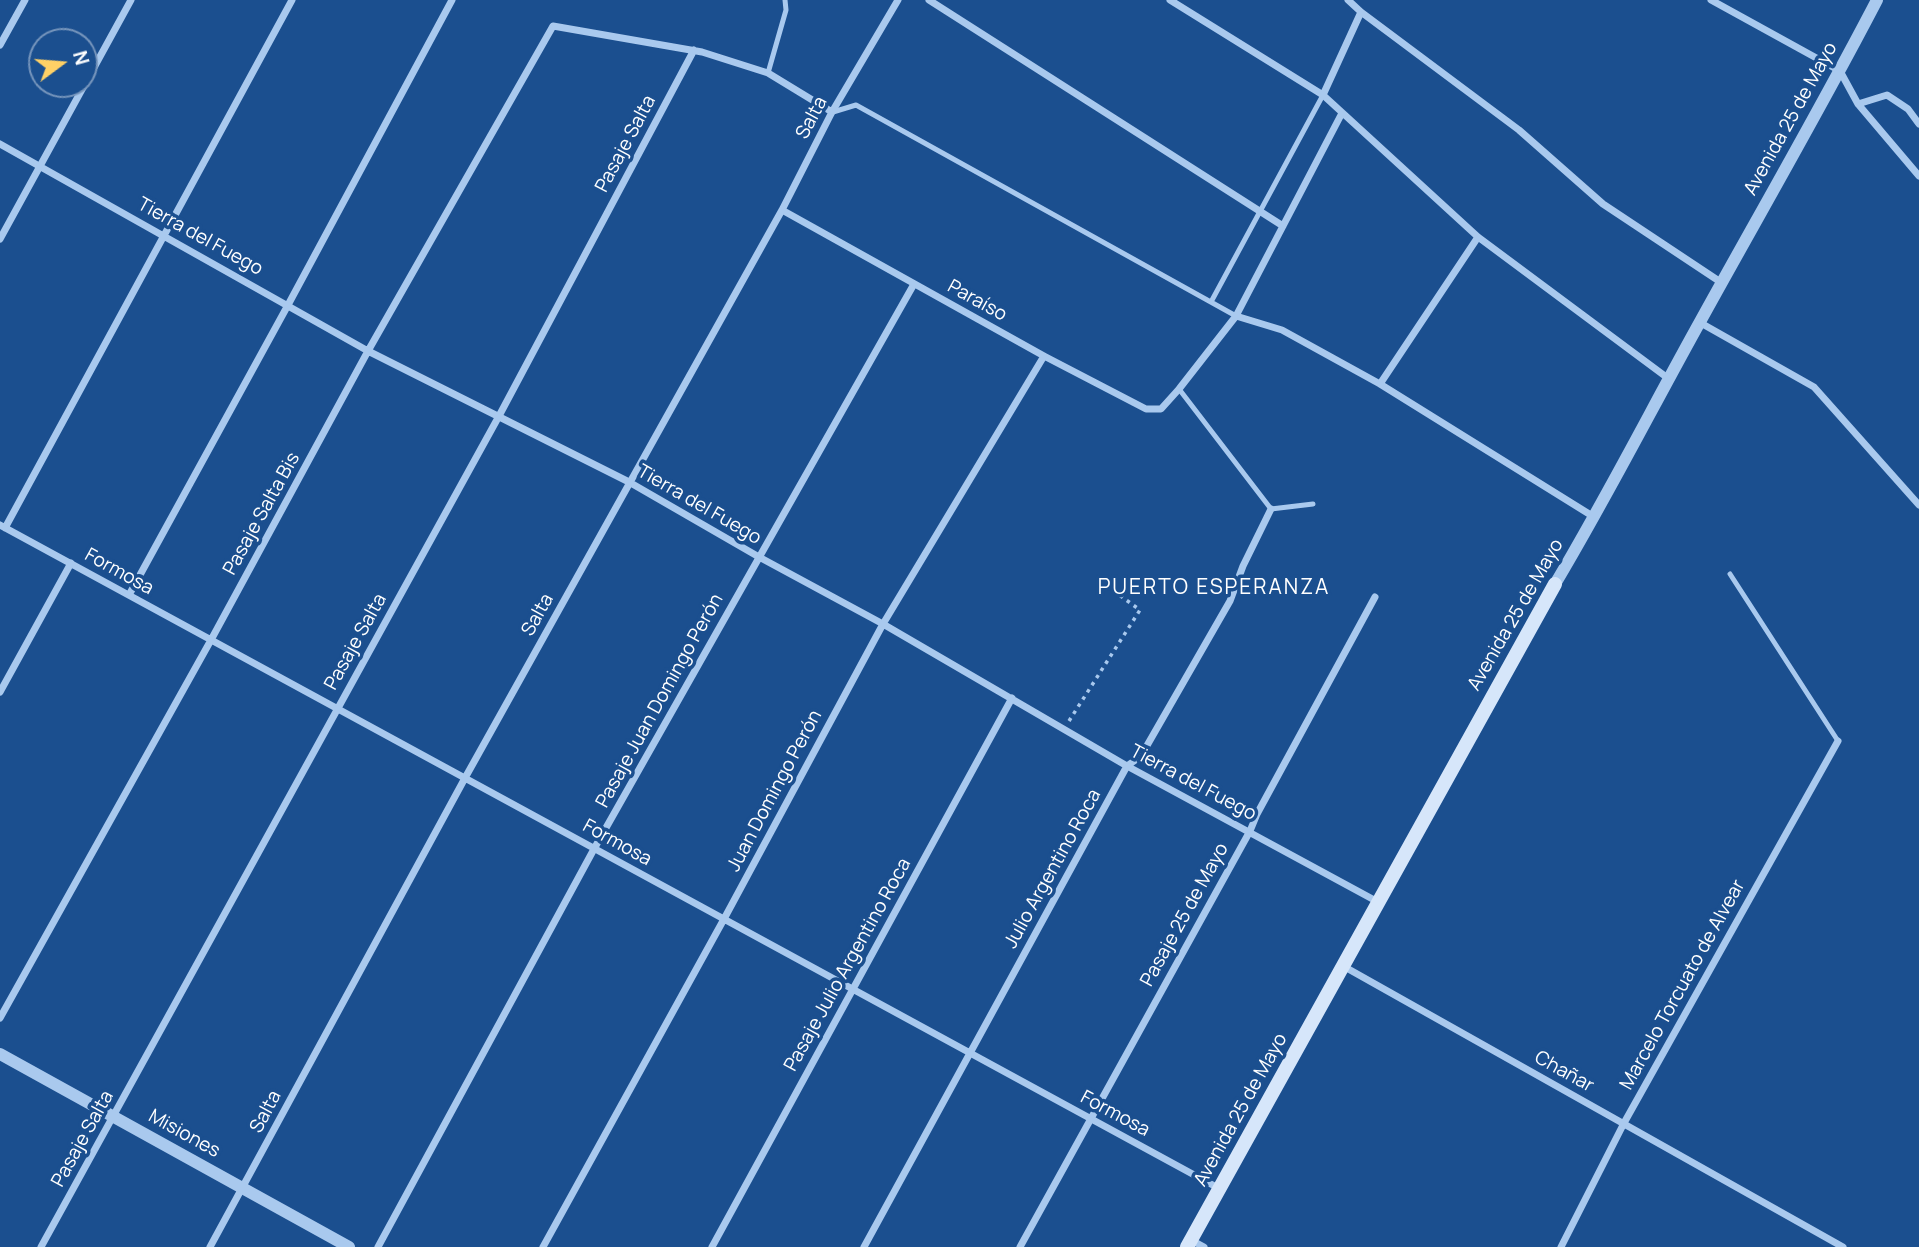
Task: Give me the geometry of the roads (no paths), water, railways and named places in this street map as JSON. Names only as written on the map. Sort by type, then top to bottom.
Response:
[{"type":"main road","name":"Avenida 25 de Mayo","points":[[1194,1245],[1220,1189],[1555,584]]},
{"type":"street","points":[[0,45],[25,0]]},
{"type":"street","points":[[0,239],[131,0]]},
{"type":"street","points":[[2,527],[292,0]]},
{"type":"street","points":[[129,595],[452,0]]},
{"type":"street","name":"Salta","points":[[210,1247],[465,778],[782,210],[832,112],[898,0]]},
{"type":"street","points":[[929,0],[1283,226]]},
{"type":"street","points":[[1170,0],[1324,95],[1478,237],[1669,379]]},
{"type":"street","points":[[1348,0],[1519,130],[1603,204],[1722,283]]},
{"type":"street","points":[[1711,0],[1840,71],[1858,104],[1919,176]]},
{"type":"street","name":"Avenida 25 de Mayo","points":[[1555,584],[1594,518],[1877,0]]},
{"type":"street","points":[[1324,95],[1361,12]]},
{"type":"street","name":"Pasaje Salta Bis","points":[[0,1018],[211,640],[368,351],[553,26],[694,50]]},
{"type":"street","points":[[694,50],[768,73],[832,112]]},
{"type":"street","name":"Pasaje Salta","points":[[41,1247],[499,416],[694,50]]},
{"type":"street","points":[[1858,104],[1887,95],[1908,109],[1919,124]]},
{"type":"street","points":[[1179,389],[1236,316],[1342,113]]},
{"type":"street","name":"Tierra del Fuego","points":[[0,144],[368,351],[629,482],[883,624],[1128,766],[1378,902]]},
{"type":"street","name":"Paraíso","points":[[782,210],[1044,356],[1146,409],[1161,409],[1179,389]]},
{"type":"street","points":[[1380,384],[1478,237]]},
{"type":"street","name":"Pasaje Juan Domingo Perón","points":[[378,1247],[594,849],[914,284]]},
{"type":"street","points":[[1236,316],[1282,330],[1380,384],[1594,518]]},
{"type":"street","points":[[1699,322],[1814,387],[1919,505]]},
{"type":"street","name":"Juan Domingo Perón","points":[[543,1247],[883,624],[1044,356]]},
{"type":"street","name":"Julio Argentino Roca","points":[[864,1247],[1128,766],[1141,757],[1230,601],[1243,566],[1271,509]]},
{"type":"street","name":"Formosa","points":[[2,527],[1220,1189]]},
{"type":"street","points":[[0,692],[71,563]]},
{"type":"street","name":"Pasaje 25 de Mayo","points":[[1020,1247],[1250,831],[1374,597]]},
{"type":"street","name":"Pasaje Julio Argentino Roca","points":[[712,1247],[1012,698]]},
{"type":"street","name":"Marcelo Torcuato de Alvear","points":[[1561,1247],[1624,1123],[1838,741]]},
{"type":"street","name":"Chañar","points":[[1343,966],[1843,1247]]},
{"type":"street","name":"Misiones","points":[[0,1054],[349,1247]]},
{"type":"lane","points":[[768,73],[786,10],[785,0]]},
{"type":"lane","points":[[1211,302],[1324,95]]},
{"type":"lane","points":[[832,112],[856,105],[1236,316]]},
{"type":"lane","points":[[1179,389],[1271,509],[1313,505]]},
{"type":"lane","points":[[1730,574],[1838,741]]},
{"type":"district","name":"PUERTO ESPERANZA","points":[[1214,588]]}]
